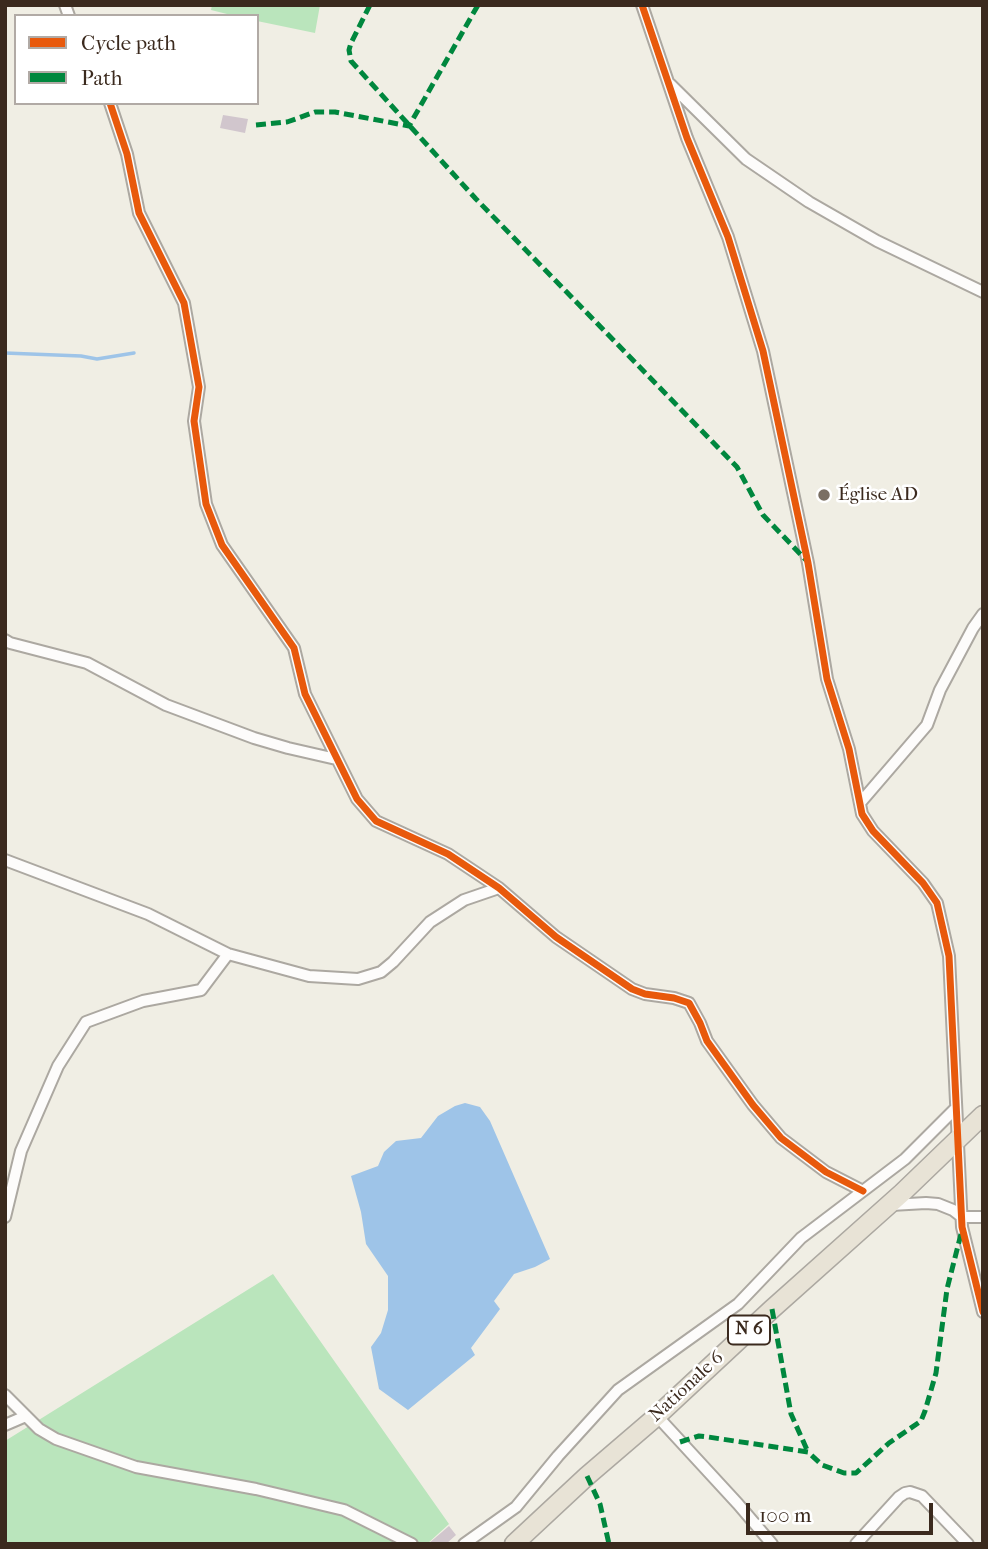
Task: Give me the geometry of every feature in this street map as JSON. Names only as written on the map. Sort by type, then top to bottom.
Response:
[{"type":"main road","name":"Nationale 6","points":[[514,1544],[888,1206],[983,1115]]},
{"type":"street","points":[[642,5],[687,138],[728,237],[763,351],[808,563],[827,679],[849,749],[862,814],[873,831],[923,883],[937,904],[949,957],[962,1227],[983,1312]]},
{"type":"street","points":[[668,83],[746,159],[809,202],[877,241],[983,292]]},
{"type":"street","points":[[111,105],[127,154],[139,214],[184,303],[199,387],[194,421],[206,504],[222,545],[294,648],[305,694],[357,799],[376,821],[448,854],[499,888],[556,937],[632,989],[689,1003],[707,1041],[753,1105],[781,1138],[826,1172],[863,1191]]},
{"type":"street","points":[[860,803],[927,725],[940,690],[983,614]]},
{"type":"street","points":[[5,640],[87,663],[166,705],[254,738],[336,759]]},
{"type":"street","points":[[5,860],[148,914],[228,954],[309,976],[358,979],[381,972],[430,922],[464,900],[499,888]]},
{"type":"street","points":[[5,1216],[21,1151],[58,1066],[86,1022],[143,1001],[201,990],[228,954]]},
{"type":"street","points":[[464,1544],[516,1507],[618,1390],[738,1304],[801,1238],[905,1160],[956,1109]]},
{"type":"street","points":[[888,1206],[938,1204],[962,1217],[983,1217]]},
{"type":"street","points":[[5,1395],[38,1429],[56,1439],[136,1467],[256,1489],[344,1510],[412,1544]]},
{"type":"street","points":[[5,1425],[26,1416]]},
{"type":"street","points":[[657,1416],[772,1544]]},
{"type":"street","points":[[856,1544],[900,1497],[910,1492],[922,1496],[968,1544]]},
{"type":"green space","points":[[212,5],[320,5],[315,33],[259,21],[259,14],[227,14],[211,10]]},
{"type":"green space","points":[[273,1274],[449,1524],[427,1544],[5,1544],[5,1441]]},
{"type":"water","points":[[465,1103],[480,1107],[490,1121],[550,1259],[514,1274],[494,1301],[500,1309],[471,1348],[475,1355],[408,1410],[379,1389],[371,1347],[381,1333],[388,1310],[388,1276],[366,1244],[351,1176],[378,1166],[384,1152],[396,1141],[421,1138],[438,1116]]},
{"type":"building","points":[[223,115],[248,119],[245,133],[220,128]]},
{"type":"building","points":[[449,1526],[456,1535],[446,1544],[428,1544]]},
{"type":"waterway","points":[[5,353],[97,359],[134,353]]},
{"type":"marked path","points":[[370,5],[351,43],[351,61],[476,199],[737,467],[763,515],[806,560]]},
{"type":"marked path","points":[[256,125],[287,122],[315,112],[335,112],[409,126],[478,5]]},
{"type":"marked path","points":[[680,1442],[699,1436],[808,1452],[822,1465],[844,1473],[856,1473],[889,1443],[921,1421],[936,1373],[947,1289],[961,1234]]},
{"type":"marked path","points":[[772,1309],[791,1414],[808,1452]]},
{"type":"marked path","points":[[587,1476],[600,1504],[609,1544]]},
{"type":"cycle path","points":[[642,5],[687,138],[728,237],[763,351],[808,563],[827,679],[849,749],[862,814],[873,831],[923,883],[937,903],[949,956],[962,1227],[983,1312]]},
{"type":"cycle path","points":[[111,105],[127,154],[139,213],[184,303],[199,387],[194,421],[206,504],[222,545],[294,648],[305,694],[357,799],[376,821],[448,854],[499,888],[556,937],[632,989],[689,1003],[707,1041],[753,1105],[781,1138],[826,1172],[863,1191]]},
{"type":"place","name":"Église AD","points":[[824,495]]}]
